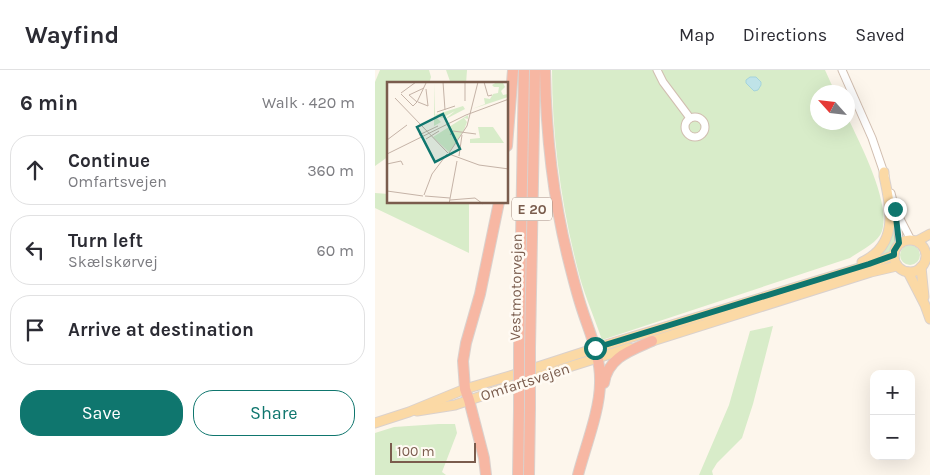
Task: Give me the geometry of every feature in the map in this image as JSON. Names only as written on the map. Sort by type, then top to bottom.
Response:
[{"type":"highway","points":[[509,121],[513,70]]},
{"type":"highway","name":"Vestmotorvejen","points":[[518,475],[524,70]]},
{"type":"highway","name":"Vestmotorvejen","points":[[529,475],[535,70]]},
{"type":"highway","points":[[545,70],[549,148],[556,201],[571,269],[598,359],[600,385],[597,404],[578,475]]},
{"type":"highway","points":[[486,475],[484,458],[465,389],[463,361],[466,343],[480,294],[499,204]]},
{"type":"highway","points":[[588,439],[600,406],[605,377],[612,364],[625,353],[652,341]]},
{"type":"main road","points":[[823,278],[869,259],[882,245],[889,230],[891,214],[884,172]]},
{"type":"main road","points":[[930,234],[914,241],[899,243],[894,251],[897,266],[908,272],[930,319]]},
{"type":"main road","points":[[908,272],[921,267],[925,260],[927,249],[914,241]]},
{"type":"main road","name":"Omfartsvejen","points":[[375,423],[409,412],[465,389],[894,255]]},
{"type":"main road","name":"Omfartsvejen","points":[[409,412],[433,410],[469,400],[871,272],[897,266]]},
{"type":"main road","points":[[921,267],[925,305]]},
{"type":"main road","points":[[537,377],[586,359],[595,348]]},
{"type":"main road","points":[[469,400],[478,390],[513,375]]},
{"type":"street","points":[[657,70],[663,82],[690,118]]},
{"type":"street","points":[[842,70],[872,138],[884,172],[895,209],[899,243]]},
{"type":"street","points":[[895,209],[914,241]]},
{"type":"green space","points":[[380,70],[429,70],[431,77],[430,82],[387,82],[387,157],[375,166],[375,82]]},
{"type":"green space","points":[[446,70],[467,70],[466,82],[450,82]]},
{"type":"green space","points":[[552,70],[825,70],[832,85],[810,85],[810,130],[853,130],[873,173],[878,189],[884,219],[882,231],[873,243],[850,258],[602,340],[580,278],[568,227],[559,175],[552,96]]},
{"type":"green space","points":[[375,193],[387,194],[387,204],[469,204],[469,253],[375,208]]},
{"type":"green space","points":[[893,221],[895,221],[896,229],[895,242],[889,251],[871,262]]},
{"type":"green space","points":[[910,245],[917,248],[920,255],[917,262],[910,265],[903,262],[900,255],[903,248]]},
{"type":"green space","points":[[773,326],[753,404],[742,438],[717,463],[712,471],[713,475],[699,475],[729,405],[750,331]]},
{"type":"green space","points":[[455,424],[457,433],[442,472],[446,475],[375,475],[375,433],[394,427]]},
{"type":"water","points":[[750,77],[756,77],[761,82],[758,90],[754,91],[746,83],[746,80]]},
{"type":"route","points":[[595,348],[894,255],[894,251],[899,243],[895,209]]}]
